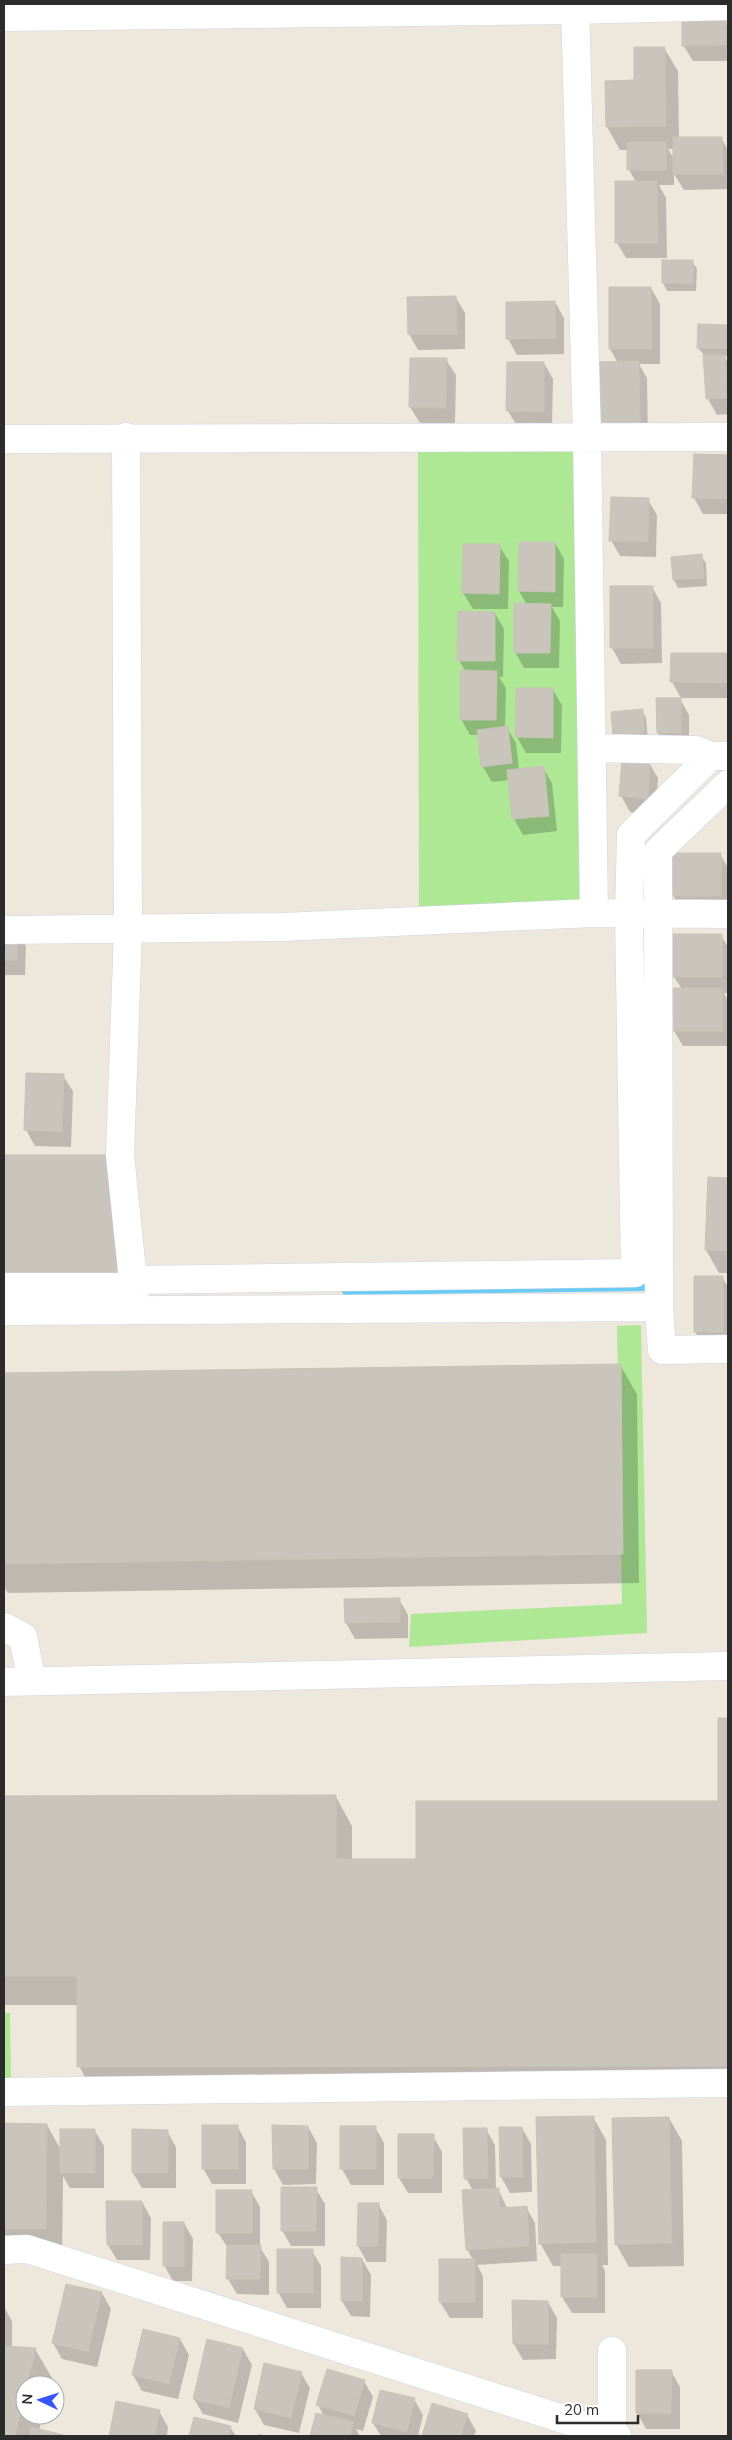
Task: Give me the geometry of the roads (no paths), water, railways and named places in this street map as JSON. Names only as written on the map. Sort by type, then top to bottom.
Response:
[{"type":"street","points":[[4,17],[728,6]]},
{"type":"street","points":[[575,7],[587,436],[594,913]]},
{"type":"street","points":[[4,439],[728,436]]},
{"type":"street","points":[[126,437],[128,930],[120,1154],[136,1309]]},
{"type":"street","points":[[592,748],[696,750],[719,756]]},
{"type":"street","points":[[4,1287],[121,1287],[134,1280],[634,1274],[629,914],[631,835],[719,756]]},
{"type":"street","points":[[728,784],[658,851],[659,1307],[662,1350],[728,1349]]},
{"type":"street","points":[[4,930],[282,927],[594,913],[658,915],[728,914]]},
{"type":"street","points":[[4,1311],[659,1307]]},
{"type":"street","points":[[4,1627],[23,1637],[32,1682]]},
{"type":"street","points":[[4,1682],[728,1666]]},
{"type":"street","points":[[4,2092],[728,2083]]},
{"type":"street","points":[[4,2250],[27,2249],[614,2436],[612,2351]]},
{"type":"waterway","points":[[346,1291],[645,1287],[645,1273]]}]
